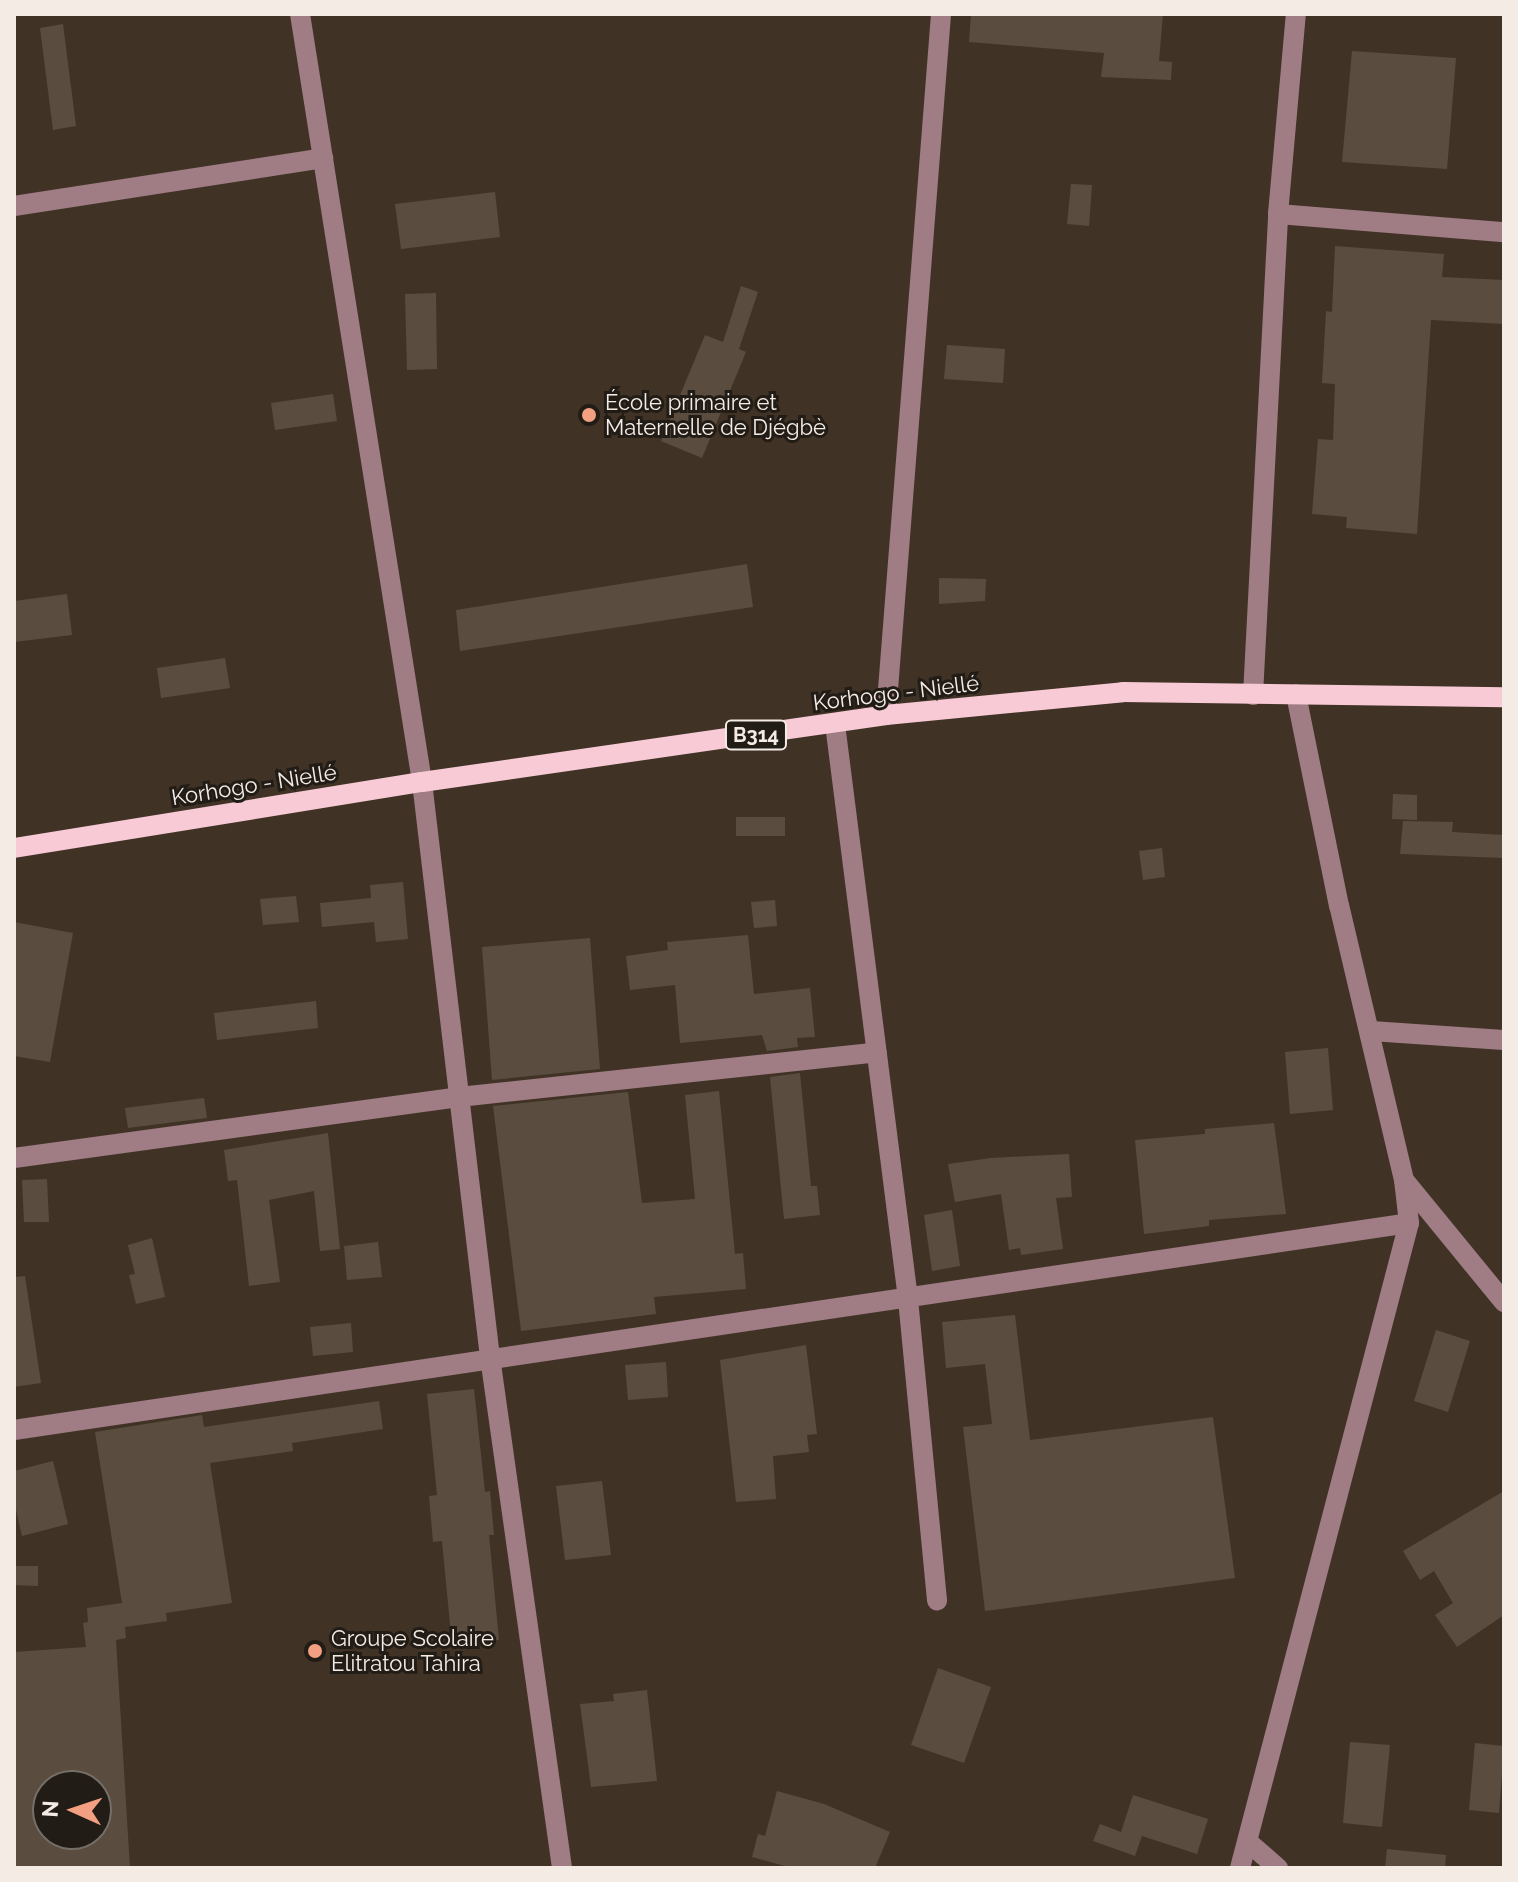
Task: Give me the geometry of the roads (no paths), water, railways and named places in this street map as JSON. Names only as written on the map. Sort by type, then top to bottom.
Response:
[{"type":"main road","name":"Korhogo - Niellé","points":[[14,848],[422,782],[886,715],[1123,692],[1504,697]]},
{"type":"street","points":[[300,14],[422,782],[490,1357],[562,1868]]},
{"type":"street","points":[[886,715],[941,14]]},
{"type":"street","points":[[1253,695],[1278,214],[1296,14]]},
{"type":"street","points":[[14,206],[323,158]]},
{"type":"street","points":[[1278,214],[1504,232]]},
{"type":"street","points":[[1240,1868],[1409,1223],[1404,1180],[1339,906],[1296,694]]},
{"type":"street","points":[[835,724],[908,1299],[937,1601]]},
{"type":"street","points":[[1371,1031],[1504,1040]]},
{"type":"street","points":[[14,1158],[459,1097],[877,1052]]},
{"type":"street","points":[[1404,1180],[1504,1302]]},
{"type":"street","points":[[14,1430],[1409,1223]]},
{"type":"street","points":[[1248,1842],[1278,1868]]},
{"type":"place","name":"École primaire et Maternelle de Djégbè","points":[[589,415]]},
{"type":"place","name":"Groupe Scolaire Elitratou Tahira","points":[[315,1651]]}]
